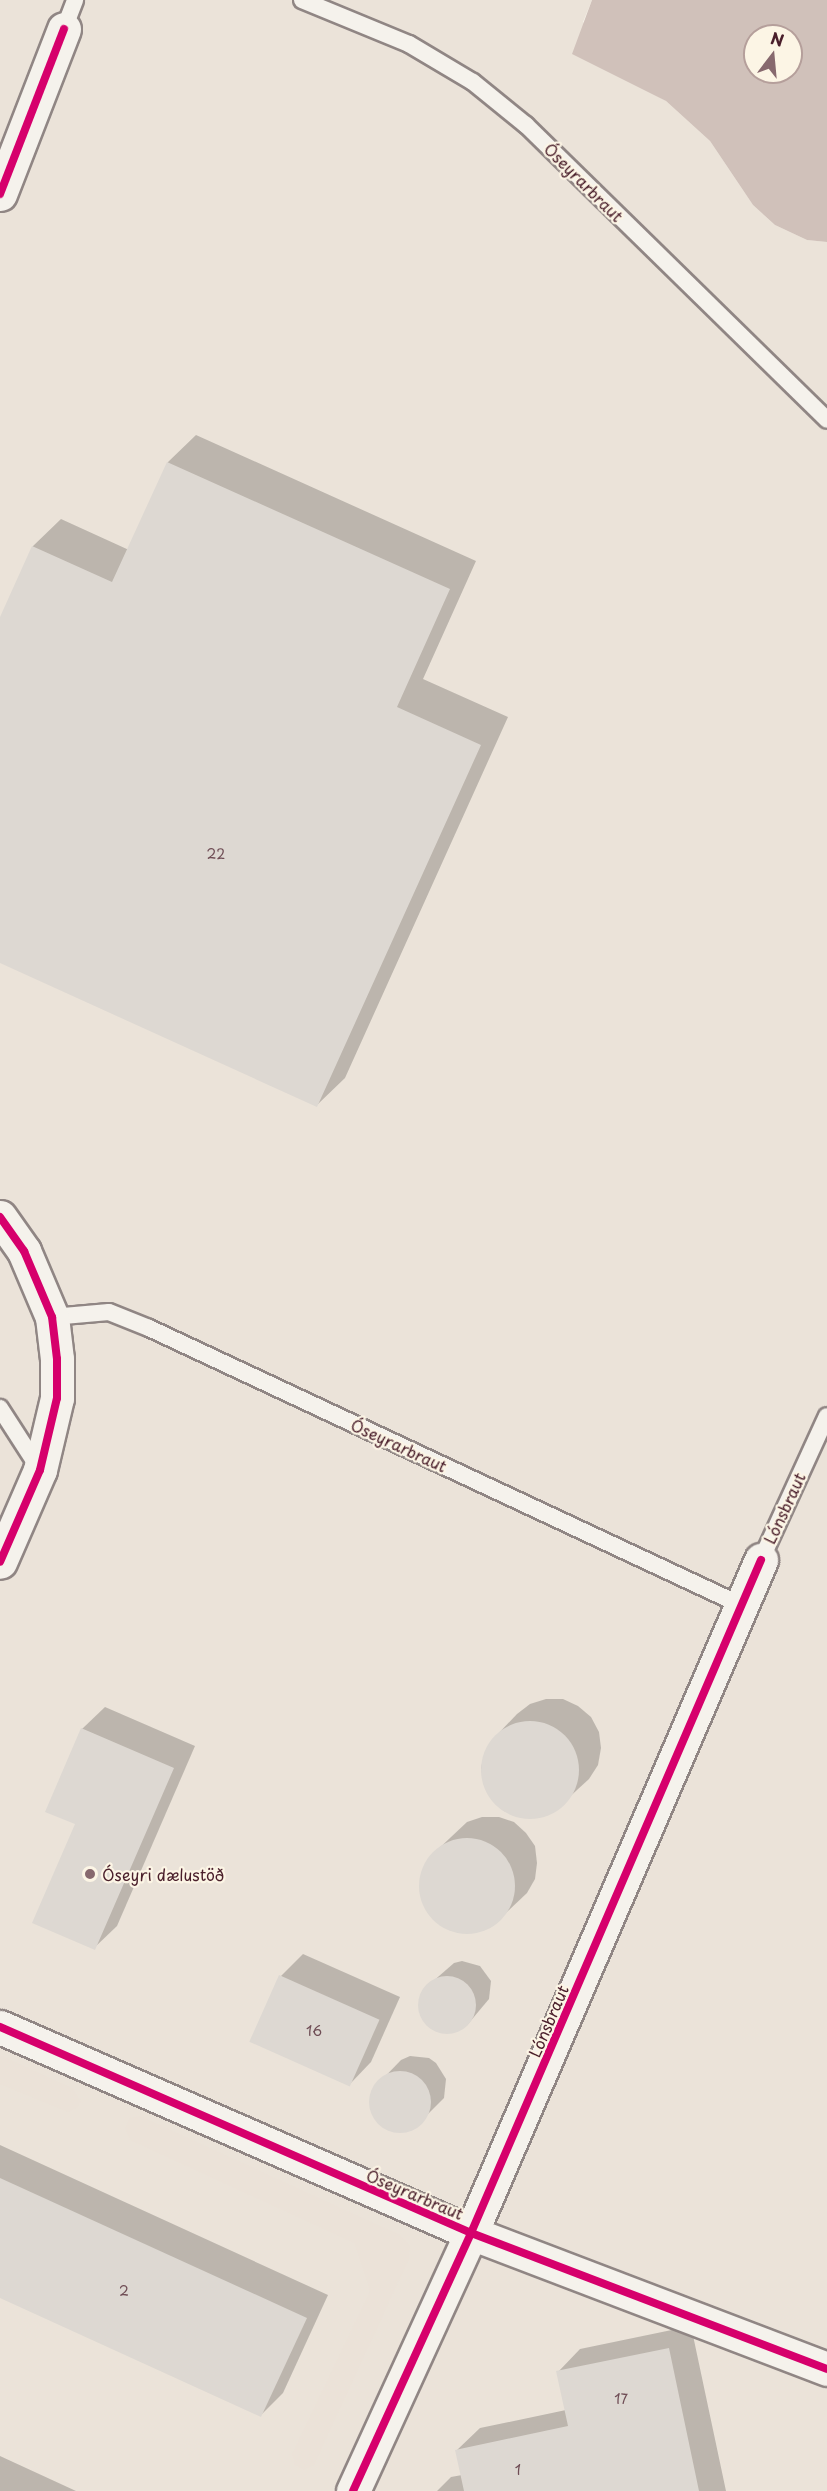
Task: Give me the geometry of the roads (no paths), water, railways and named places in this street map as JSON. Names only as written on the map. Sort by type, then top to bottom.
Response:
[{"type":"street","points":[[0,194],[69,14]]},
{"type":"street","points":[[0,1217],[24,1251],[52,1317],[57,1359],[57,1398],[40,1470],[0,1562]]},
{"type":"street","name":"Lónsbraut","points":[[353,2491],[471,2233],[761,1560]]},
{"type":"street","name":"Óseyrarbraut","points":[[0,2027],[471,2233],[827,2369]]},
{"type":"lane","name":"Óseyrarbraut","points":[[302,0],[409,44],[473,82],[526,125],[827,420]]},
{"type":"lane","name":"Óseyrarbraut","points":[[52,1317],[109,1312],[149,1328],[741,1605]]},
{"type":"lane","points":[[0,1408],[40,1470]]},
{"type":"lane","name":"Lónsbraut","points":[[761,1560],[827,1416]]},
{"type":"place","name":"Óseyri dælustöð","points":[[90,1874]]}]
